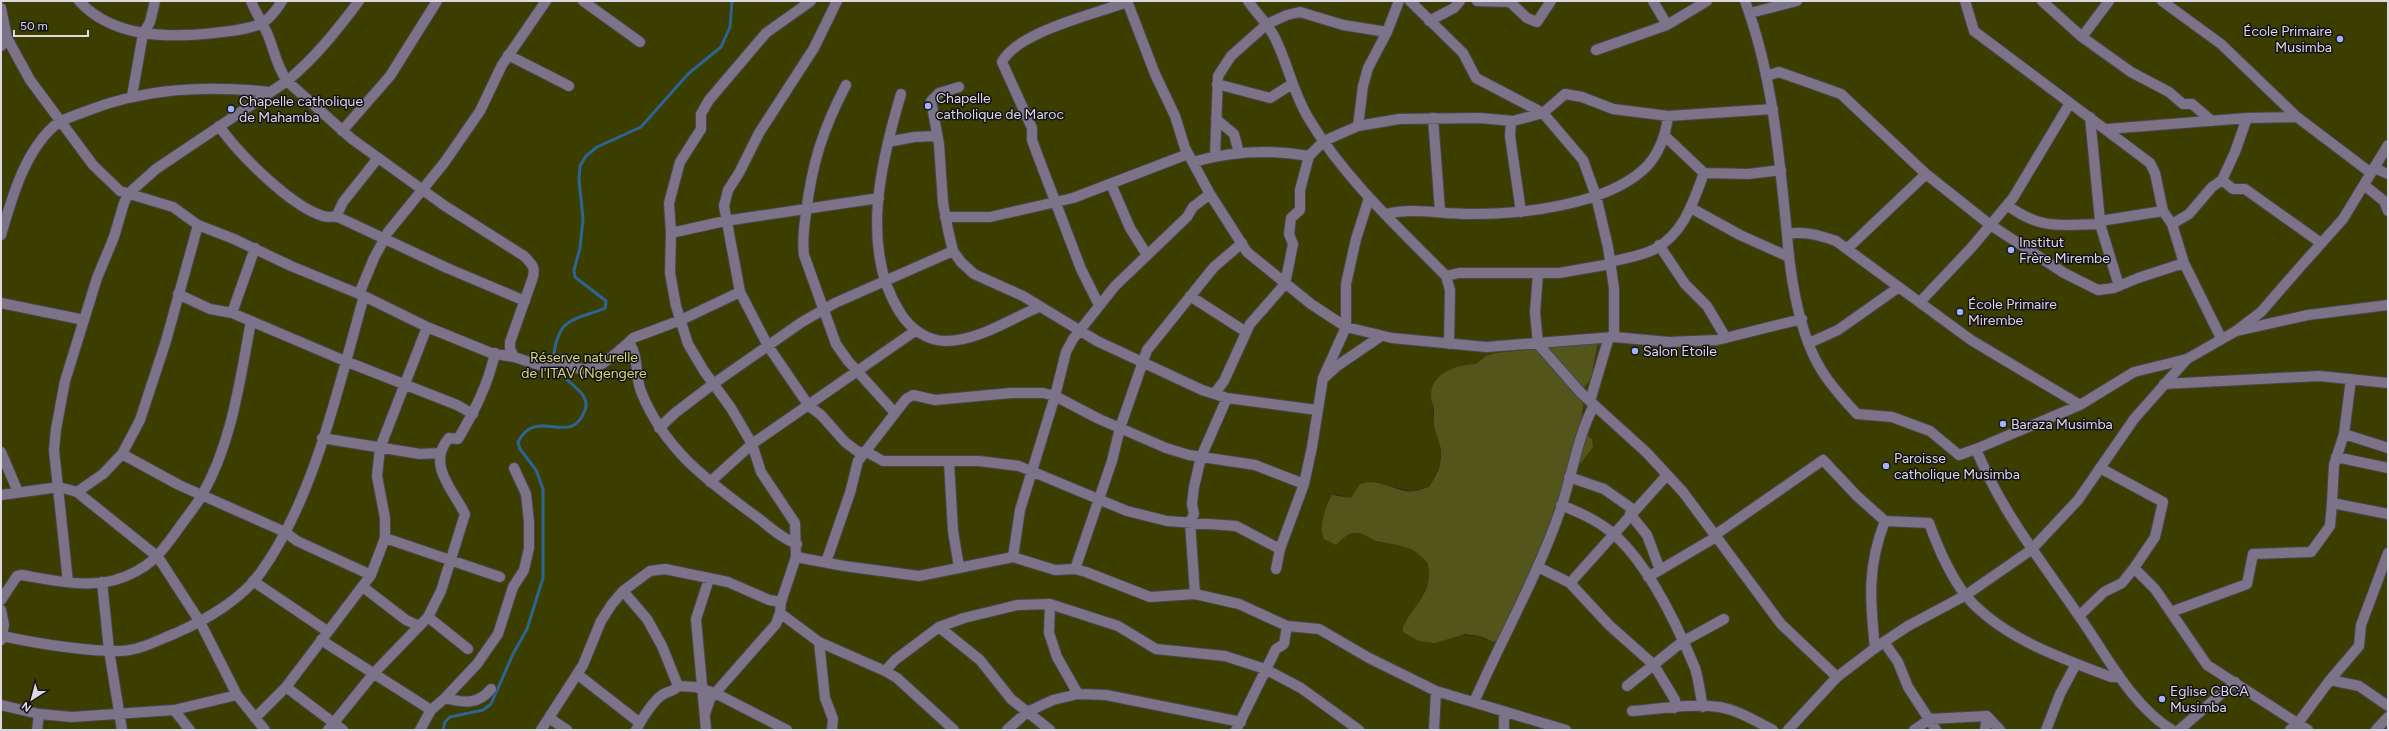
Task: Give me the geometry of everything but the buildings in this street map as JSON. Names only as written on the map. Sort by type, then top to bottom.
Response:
[{"type":"street","points":[[7,1],[1,7],[4,42],[30,80],[93,165],[120,191],[149,198],[173,207],[198,225],[255,248],[291,266],[362,295],[427,327],[495,353],[539,365],[554,363],[561,359],[580,369],[588,369],[604,364],[629,342],[641,334],[681,320],[740,292]]},
{"type":"street","points":[[79,1],[103,20],[143,34],[180,37],[229,31],[260,24],[268,19],[282,1]]},
{"type":"street","points":[[132,96],[143,34],[150,22],[155,1]]},
{"type":"street","points":[[251,1],[260,24],[269,36],[280,72],[288,81],[342,131],[422,191],[524,256],[533,265],[535,270],[510,342],[510,349],[514,357]]},
{"type":"street","points":[[68,582],[54,450],[56,429],[65,381],[97,278],[128,194],[156,169],[288,81],[315,57],[359,1]]},
{"type":"street","points":[[342,131],[390,76],[437,1]]},
{"type":"street","points":[[1,610],[4,618],[2,638],[38,644],[109,650],[137,649],[200,622],[232,600],[253,581],[261,572],[285,532],[299,502],[322,438],[345,361],[362,295],[384,239],[399,216],[422,191],[444,162],[480,111],[508,55],[546,1]]},
{"type":"street","points":[[583,1],[640,42]]},
{"type":"street","points":[[705,714],[710,700],[715,693],[776,624],[780,613],[780,602],[796,557],[797,544],[795,523],[761,472],[752,444],[693,354],[681,320],[670,273],[671,232],[668,202],[680,162],[700,129],[701,114],[709,100],[766,33],[811,1]]},
{"type":"street","points":[[837,1],[814,48],[760,133],[725,196],[726,220],[740,292],[768,346],[809,406],[821,415],[845,442],[857,451],[864,452],[883,461],[999,462],[1032,470],[1127,511],[1147,517],[1236,526],[1280,549]]},
{"type":"street","points":[[1248,1],[1267,24],[1276,39],[1298,101],[1324,141],[1369,198],[1446,276],[1450,290],[1449,344]]},
{"type":"street","points":[[1358,126],[1362,86],[1368,68],[1387,32],[1399,1]]},
{"type":"street","points":[[1410,1],[1463,53],[1476,78],[1543,113],[1583,160],[1596,196],[1611,263],[1615,310],[1611,337],[1561,505],[1538,567],[1474,702]]},
{"type":"street","points":[[1429,21],[1454,8],[1460,1]]},
{"type":"street","points":[[1477,1],[1510,2],[1527,18],[1537,22],[1550,1]]},
{"type":"street","points":[[1652,1],[1667,25]]},
{"type":"street","points":[[1596,50],[1667,25],[1707,1]]},
{"type":"street","points":[[1745,1],[1750,13],[1773,109],[1781,170],[1789,257],[1802,319],[1809,343],[1822,371],[1857,414],[1892,417],[1930,431],[1959,455],[2080,405],[2134,372],[2187,359]]},
{"type":"street","points":[[1750,13],[1797,1]]},
{"type":"street","points":[[1965,1],[1974,30],[2070,103],[2108,129],[2123,145],[2150,163],[2155,173],[2163,211],[2172,224],[2184,263],[2221,338]]},
{"type":"street","points":[[2042,1],[2082,37],[2131,72],[2169,92],[2183,104],[2192,104],[2212,121]]},
{"type":"street","points":[[2082,37],[2109,1]]},
{"type":"street","points":[[2162,1],[2221,44],[2297,117],[2373,171],[2388,174]]},
{"type":"street","points":[[1099,305],[1081,269],[1032,140],[1032,128],[1002,62],[1006,52],[1024,39],[1127,2],[1155,74],[1175,116],[1190,158],[1210,194],[1242,243],[1256,261],[1284,284],[1310,304],[1346,327],[1381,336],[1486,347],[1611,337],[1688,342],[1726,338],[1802,319]]},
{"type":"street","points":[[1215,156],[1217,84],[1222,69],[1232,56],[1267,24],[1287,14],[1300,12],[1343,25],[1387,32]]},
{"type":"street","points":[[508,55],[569,86]]},
{"type":"street","points":[[1766,76],[1779,72],[1841,94],[1926,174],[1989,224],[2064,273],[2098,290],[2119,286],[2184,263]]},
{"type":"street","points":[[1217,84],[1270,98],[1292,84]]},
{"type":"street","points":[[846,85],[825,127],[814,160],[802,245],[804,255],[836,344],[858,372],[895,413]]},
{"type":"street","points":[[1,235],[14,194],[34,153],[49,132],[60,121],[102,104],[132,96],[225,87],[270,92]]},
{"type":"street","points":[[959,87],[939,93],[931,101],[937,136],[945,217],[953,250],[961,262],[974,274],[1023,296],[1079,331],[1121,353],[1143,361],[1214,394],[1227,398],[1317,410]]},
{"type":"street","points":[[901,94],[888,142],[879,198],[879,260],[885,281],[894,303],[905,321],[915,331],[931,338],[955,340],[972,336],[1039,307]]},
{"type":"street","points":[[1214,394],[1224,381],[1246,332],[1261,310],[1284,284],[1293,244],[1289,234],[1291,218],[1300,210],[1300,190],[1309,156],[1324,141],[1358,126],[1399,119],[1480,118],[1510,121],[1543,113],[1565,94],[1582,97],[1613,109],[1668,116],[1773,109]]},
{"type":"street","points":[[1920,302],[1972,247],[1989,224],[2007,205],[2070,103]]},
{"type":"street","points":[[1386,214],[1400,211],[1440,211],[1471,214],[1521,212],[1596,196],[1631,180],[1645,169],[1665,136],[1668,116]]},
{"type":"street","points":[[2090,117],[2100,222],[2119,286]]},
{"type":"street","points":[[2108,129],[2247,118],[2297,117]]},
{"type":"street","points":[[1433,118],[1440,211]]},
{"type":"street","points":[[2172,224],[2189,214],[2212,187],[2222,180],[2247,118]]},
{"type":"street","points":[[1216,119],[1234,134],[1239,153]]},
{"type":"street","points":[[1510,121],[1510,136],[1521,212]]},
{"type":"street","points":[[219,126],[247,158],[279,190],[322,216],[336,217],[525,300]]},
{"type":"street","points":[[888,142],[937,136]]},
{"type":"street","points":[[1665,136],[1704,174],[1742,174],[1781,170]]},
{"type":"street","points":[[1788,730],[1837,677],[1875,648],[1908,626],[1966,595],[2031,550],[2078,500],[2134,419],[2187,359],[2221,338],[2236,331],[2261,312],[2343,219],[2388,145]]},
{"type":"street","points":[[945,217],[990,217],[1056,203],[1190,158],[1253,151],[1309,156]]},
{"type":"street","points":[[336,217],[343,202],[378,158]]},
{"type":"street","points":[[1446,276],[1459,273],[1538,274],[1611,263],[1648,251],[1659,245],[1684,222],[1704,174]]},
{"type":"street","points":[[1848,248],[1926,174]]},
{"type":"street","points":[[2222,180],[2233,189],[2245,189],[2321,243]]},
{"type":"street","points":[[1111,184],[1130,228],[1147,255]]},
{"type":"street","points":[[2364,186],[2384,201],[2388,211]]},
{"type":"street","points":[[1013,557],[1017,524],[1055,396],[1066,352],[1079,331],[1115,286],[1186,217],[1193,207],[1210,194]]},
{"type":"street","points":[[671,232],[726,220],[806,210],[879,198]]},
{"type":"street","points":[[1276,569],[1280,549],[1304,484],[1312,447],[1323,378],[1346,327],[1346,284],[1356,238],[1369,198]]},
{"type":"street","points":[[2007,205],[2033,222],[2052,225],[2100,222],[2163,211]]},
{"type":"street","points":[[1691,208],[1740,235],[1789,257]]},
{"type":"street","points":[[77,492],[103,474],[122,454],[140,420],[152,386],[198,225]]},
{"type":"street","points":[[1787,234],[1798,232],[1819,235],[1836,241],[1848,248],[1899,288],[1972,340],[2080,405]]},
{"type":"street","points":[[1075,569],[1112,460],[1120,428],[1143,361],[1152,343],[1214,267],[1242,243]]},
{"type":"street","points":[[1659,245],[1685,284],[1707,306],[1726,338]]},
{"type":"street","points":[[232,313],[255,248]]},
{"type":"street","points":[[659,428],[675,413],[713,384],[823,310],[953,250]]},
{"type":"street","points":[[1538,274],[1535,312],[1538,344],[1592,403],[1647,453],[1667,475],[1694,507],[1781,624],[1837,677]]},
{"type":"street","points":[[1809,343],[1838,330],[1899,288]]},
{"type":"street","points":[[178,294],[210,309],[232,313],[345,361],[406,384],[473,414]]},
{"type":"street","points":[[1190,296],[1246,332]]},
{"type":"street","points":[[1,303],[84,320]]},
{"type":"street","points":[[2236,331],[2308,315],[2388,305]]},
{"type":"street","points":[[1,600],[17,576],[22,574],[68,582],[102,582],[116,580],[143,568],[158,557],[202,495],[218,460],[237,399],[251,321]]},
{"type":"street","points":[[255,718],[286,687],[371,575],[385,538],[385,518],[378,476],[380,448],[427,327]]},
{"type":"street","points":[[710,482],[752,444],[809,406],[915,331]]},
{"type":"street","points":[[1323,378],[1337,366],[1381,336]]},
{"type":"street","points":[[629,342],[636,357],[638,382],[641,394],[659,428],[689,464],[710,482],[763,523],[797,544]]},
{"type":"street","points":[[331,726],[374,672],[428,617],[440,591],[452,559],[465,514],[444,478],[439,466],[440,453],[449,438],[458,439],[473,414],[491,369],[495,353]]},
{"type":"street","points":[[2164,384],[2264,377],[2319,376],[2388,383]]},
{"type":"street","points":[[2171,612],[2247,584],[2253,554],[2311,552],[2330,526],[2334,465],[2344,434],[2351,379]]},
{"type":"street","points":[[826,562],[858,461],[906,399],[913,395],[935,400],[1026,392],[1055,396],[1120,428],[1166,448],[1201,457],[1255,465],[1304,484]]},
{"type":"street","points":[[1195,594],[1190,522],[1194,514],[1192,504],[1194,487],[1201,457],[1227,398]]},
{"type":"street","points":[[2344,434],[2388,448]]},
{"type":"street","points":[[322,438],[420,454],[440,453]]},
{"type":"street","points":[[1976,449],[1987,477],[2004,508],[2025,537],[2031,550],[2079,616],[2119,677],[2144,706],[2172,729],[2235,682]]},
{"type":"street","points":[[1,452],[18,492]]},
{"type":"street","points":[[122,454],[202,495],[285,532],[298,541],[371,575]]},
{"type":"street","points":[[2336,457],[2388,468]]},
{"type":"street","points":[[1648,577],[1715,536],[1823,460],[1857,496],[1885,521],[1929,523],[1941,555],[1966,595],[1984,613],[2014,634],[2053,655],[2111,677],[2119,677]]},
{"type":"street","points":[[949,462],[953,531],[959,567]]},
{"type":"street","points":[[420,730],[431,710],[446,698],[477,664],[498,634],[513,587],[524,570],[529,548],[529,522],[526,494],[514,468]]},
{"type":"street","points":[[2079,616],[2104,592],[2122,583],[2134,568],[2155,537],[2163,502],[2100,468]]},
{"type":"street","points":[[1570,583],[1612,534],[1667,475]]},
{"type":"street","points":[[1569,477],[1604,489],[1632,512],[1647,535],[1660,570]]},
{"type":"street","points":[[1,494],[59,487],[77,492],[158,557],[200,622],[237,695],[265,730]]},
{"type":"street","points":[[2332,503],[2388,514]]},
{"type":"street","points":[[1561,505],[1591,519],[1612,534],[1627,548],[1648,577],[1671,614],[1695,669],[1703,707]]},
{"type":"street","points":[[1875,648],[1871,615],[1872,563],[1876,542],[1885,521]]},
{"type":"street","points":[[385,538],[452,559],[500,577]]},
{"type":"street","points":[[2290,730],[2298,723],[2330,680],[2359,646],[2361,625],[2384,574],[2388,553]]},
{"type":"street","points":[[796,557],[908,576],[932,574],[959,567],[1013,557],[1055,570],[1075,569],[1150,597],[1195,594],[1239,604],[1287,626],[1319,629],[1369,658],[1436,691],[1566,730]]},
{"type":"street","points":[[1538,567],[1570,583],[1609,624],[1654,665],[1675,700],[1674,708]]},
{"type":"street","points":[[2134,568],[2155,589],[2207,665],[2308,730]]},
{"type":"street","points":[[541,730],[577,674],[601,621],[623,591],[644,575],[665,569],[728,582],[769,600],[780,602]]},
{"type":"street","points":[[706,730],[696,619],[709,579]]},
{"type":"street","points":[[253,581],[327,631]]},
{"type":"street","points":[[102,582],[109,650],[121,713],[122,730]]},
{"type":"street","points":[[363,587],[406,620],[419,626]]},
{"type":"street","points":[[623,591],[647,619],[662,646],[678,686]]},
{"type":"street","points":[[1050,604],[1049,633],[1057,657],[1078,694]]},
{"type":"street","points":[[885,671],[895,660],[939,627],[964,618],[1017,605],[1050,604],[1118,626],[1156,649],[1225,656],[1265,669],[1301,688],[1359,730]]},
{"type":"street","points":[[780,613],[819,642],[885,671],[897,678],[954,730]]},
{"type":"street","points":[[428,617],[468,649]]},
{"type":"street","points":[[1627,686],[1682,642],[1724,619]]},
{"type":"street","points":[[1007,730],[1027,712],[1053,700],[1078,694],[1106,695],[1238,726],[1276,649],[1284,644],[1287,626]]},
{"type":"street","points":[[939,627],[980,660],[1011,699],[1050,730]]},
{"type":"street","points":[[321,640],[374,672],[431,710]]},
{"type":"street","points":[[819,642],[825,698],[833,719],[832,730]]},
{"type":"street","points":[[1884,642],[1898,662],[1908,687],[1936,730]]},
{"type":"street","points":[[2046,730],[2060,694],[2076,664]]},
{"type":"street","points":[[577,674],[638,726],[662,695],[676,690],[678,686]]},
{"type":"street","points":[[2330,680],[2359,686],[2388,706]]},
{"type":"street","points":[[678,686],[703,688],[787,730]]},
{"type":"street","points":[[286,687],[331,726],[343,730]]},
{"type":"street","points":[[446,698],[472,703],[484,698],[491,689]]},
{"type":"street","points":[[1434,730],[1436,691]]},
{"type":"street","points":[[1,705],[39,714],[72,717],[174,710],[237,695]]},
{"type":"street","points":[[1632,711],[1718,707],[1739,713],[1773,730]]},
{"type":"street","points":[[174,710],[190,730]]},
{"type":"street","points":[[1504,712],[1504,730]]},
{"type":"street","points":[[37,730],[39,714]]},
{"type":"street","points":[[1914,730],[1930,719],[1987,716]]},
{"type":"street","points":[[1985,730],[1987,716]]},
{"type":"street","points":[[1987,716],[2000,730]]},
{"type":"street","points":[[2376,730],[2388,717]]},
{"type":"street","points":[[550,718],[567,730]]},
{"type":"green space","name":"Réserve naturelle de l'ITAV (Ngengere","points":[[1,1],[2388,1],[2388,730],[1,730]],"holes":[[[1598,345],[1591,379],[1577,395],[1583,411],[1580,419],[1581,431],[1567,472],[1487,640],[1480,636],[1460,635],[1404,624],[1419,603],[1426,589],[1429,573],[1428,564],[1416,552],[1404,546],[1376,541],[1359,533],[1346,536],[1335,494],[1351,498],[1359,485],[1380,484],[1411,491],[1429,487],[1437,471],[1441,455],[1440,443],[1435,430],[1433,416],[1436,379],[1450,370],[1465,365],[1476,364],[1486,356]]]},
{"type":"shaded area","points":[[1598,342],[1591,379],[1578,395],[1583,404],[1580,423],[1581,427],[1592,439],[1593,447],[1577,468],[1567,472],[1540,552],[1498,640],[1494,642],[1480,636],[1465,634],[1435,643],[1419,641],[1403,632],[1403,627],[1407,619],[1422,598],[1428,584],[1428,564],[1423,557],[1411,549],[1376,541],[1359,533],[1348,535],[1336,545],[1324,539],[1322,534],[1322,522],[1325,510],[1332,495],[1351,498],[1359,485],[1370,482],[1411,492],[1429,487],[1439,468],[1441,460],[1440,445],[1434,424],[1434,408],[1431,396],[1432,388],[1435,381],[1446,371],[1461,366],[1476,364],[1486,356],[1496,353]]},
{"type":"waterway","points":[[443,730],[445,722],[450,717],[483,710],[491,704],[513,654],[527,629],[543,578],[543,489],[536,470],[520,449],[518,442],[526,432],[535,427],[544,426],[563,428],[571,426],[579,421],[585,410],[586,403],[584,397],[556,367],[554,357],[557,340],[563,327],[577,318],[605,308],[606,301],[575,277],[574,270],[580,248],[583,219],[579,179],[580,166],[586,156],[597,147],[641,127],[688,74],[721,47],[730,27],[732,1]]},
{"type":"place","name":"École Primaire Musimba","points":[[2340,39]]},
{"type":"place","name":"Chapelle catholique de Maroc","points":[[928,106]]},
{"type":"place","name":"Chapelle catholique de Mahamba","points":[[231,109]]},
{"type":"place","name":"Institut Frère Mirembe","points":[[2011,250]]},
{"type":"place","name":"École Primaire Mirembe","points":[[1960,312]]},
{"type":"place","name":"Salon Etoile","points":[[1635,351]]},
{"type":"place","name":"Baraza Musimba","points":[[2003,424]]},
{"type":"place","name":"Paroisse catholique Musimba","points":[[1886,466]]},
{"type":"place","name":"Eglise CBCA Musimba","points":[[2162,699]]}]
